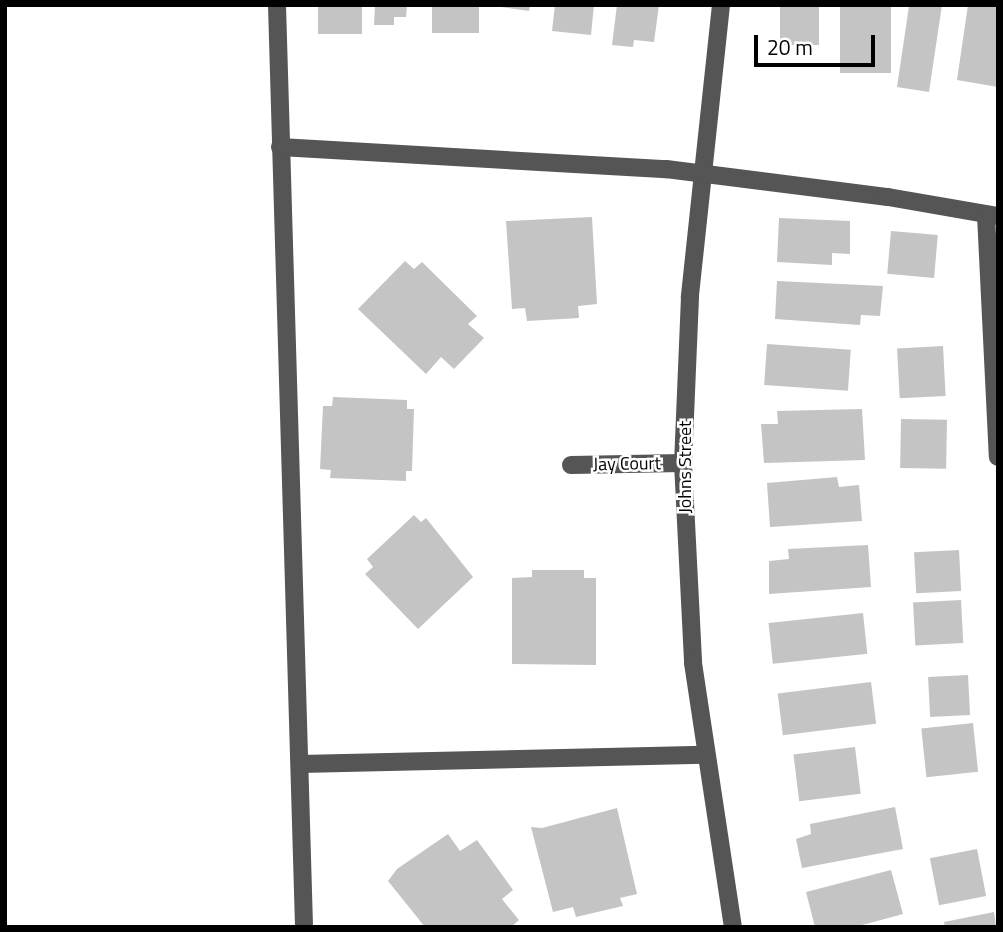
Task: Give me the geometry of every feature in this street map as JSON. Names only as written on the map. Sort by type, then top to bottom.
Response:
[{"type":"street","points":[[277,5],[304,927]]},
{"type":"street","name":"Johns Street","points":[[721,5],[701,173],[683,463],[685,562],[704,755],[733,927]]},
{"type":"street","points":[[280,147],[478,155],[701,173],[888,197],[992,216],[998,457]]},
{"type":"street","name":"Jay Court","points":[[571,465],[683,463]]},
{"type":"street","points":[[300,764],[704,755]]},
{"type":"building","points":[[318,5],[362,5],[362,34],[318,34]]},
{"type":"building","points":[[375,5],[407,5],[406,17],[394,17],[394,25],[374,25]]},
{"type":"building","points":[[432,5],[479,5],[479,33],[432,33]]},
{"type":"building","points":[[487,5],[530,5],[529,11]]},
{"type":"building","points":[[555,5],[594,5],[591,35],[552,31]]},
{"type":"building","points":[[617,5],[659,5],[654,42],[634,40],[633,47],[612,45]]},
{"type":"building","points":[[780,5],[819,5],[819,45],[780,45]]},
{"type":"building","points":[[840,5],[891,5],[891,73],[840,73]]},
{"type":"building","points":[[942,5],[929,92],[897,87],[909,6]]},
{"type":"building","points":[[968,5],[998,5],[998,87],[957,80]]},
{"type":"building","points":[[592,217],[597,304],[578,306],[579,318],[527,321],[525,308],[512,309],[506,221]]},
{"type":"building","points":[[779,218],[850,221],[850,254],[832,253],[832,265],[777,262]]},
{"type":"building","points":[[891,231],[938,235],[934,278],[887,274]]},
{"type":"building","points":[[405,261],[414,269],[422,262],[477,316],[468,324],[484,338],[454,369],[441,357],[426,374],[358,309]]},
{"type":"building","points":[[777,281],[883,286],[880,316],[861,315],[860,325],[775,319]]},
{"type":"building","points":[[767,344],[851,350],[848,391],[764,385]]},
{"type":"building","points":[[943,346],[946,396],[900,398],[897,348]]},
{"type":"building","points":[[333,397],[407,400],[407,409],[414,409],[412,471],[406,471],[406,481],[330,478],[331,470],[320,469],[323,406],[332,406]]},
{"type":"building","points":[[862,409],[865,460],[764,463],[761,424],[778,424],[777,411]]},
{"type":"building","points":[[901,419],[947,420],[946,469],[900,468]]},
{"type":"building","points":[[837,477],[839,487],[859,485],[862,521],[770,527],[767,483]]},
{"type":"building","points":[[414,515],[421,522],[426,518],[473,577],[418,629],[365,574],[373,567],[367,559]]},
{"type":"building","points":[[868,545],[871,587],[769,594],[769,561],[789,559],[788,549]]},
{"type":"building","points":[[959,550],[961,591],[916,593],[914,552]]},
{"type":"building","points":[[532,570],[584,570],[584,578],[596,578],[596,665],[512,664],[512,578],[532,577]]},
{"type":"building","points":[[961,600],[963,643],[915,645],[913,603]]},
{"type":"building","points":[[863,613],[867,654],[773,664],[769,623]]},
{"type":"building","points":[[968,675],[970,715],[930,717],[928,677]]},
{"type":"building","points":[[871,682],[876,724],[783,735],[778,693]]},
{"type":"building","points":[[973,723],[978,772],[926,777],[921,728]]},
{"type":"building","points":[[855,747],[861,794],[799,801],[793,755]]},
{"type":"building","points":[[895,807],[903,849],[802,868],[796,839],[811,834],[810,824]]},
{"type":"building","points":[[617,808],[637,894],[620,898],[623,906],[576,917],[573,907],[553,912],[531,827],[542,828]]},
{"type":"building","points":[[448,834],[460,851],[477,840],[513,890],[502,899],[519,920],[511,927],[425,927],[388,881],[397,869]]},
{"type":"building","points":[[977,849],[986,896],[939,905],[930,858]]},
{"type":"building","points":[[891,870],[903,914],[855,927],[815,927],[806,892]]},
{"type":"building","points":[[994,912],[996,927],[945,927],[944,922]]}]
